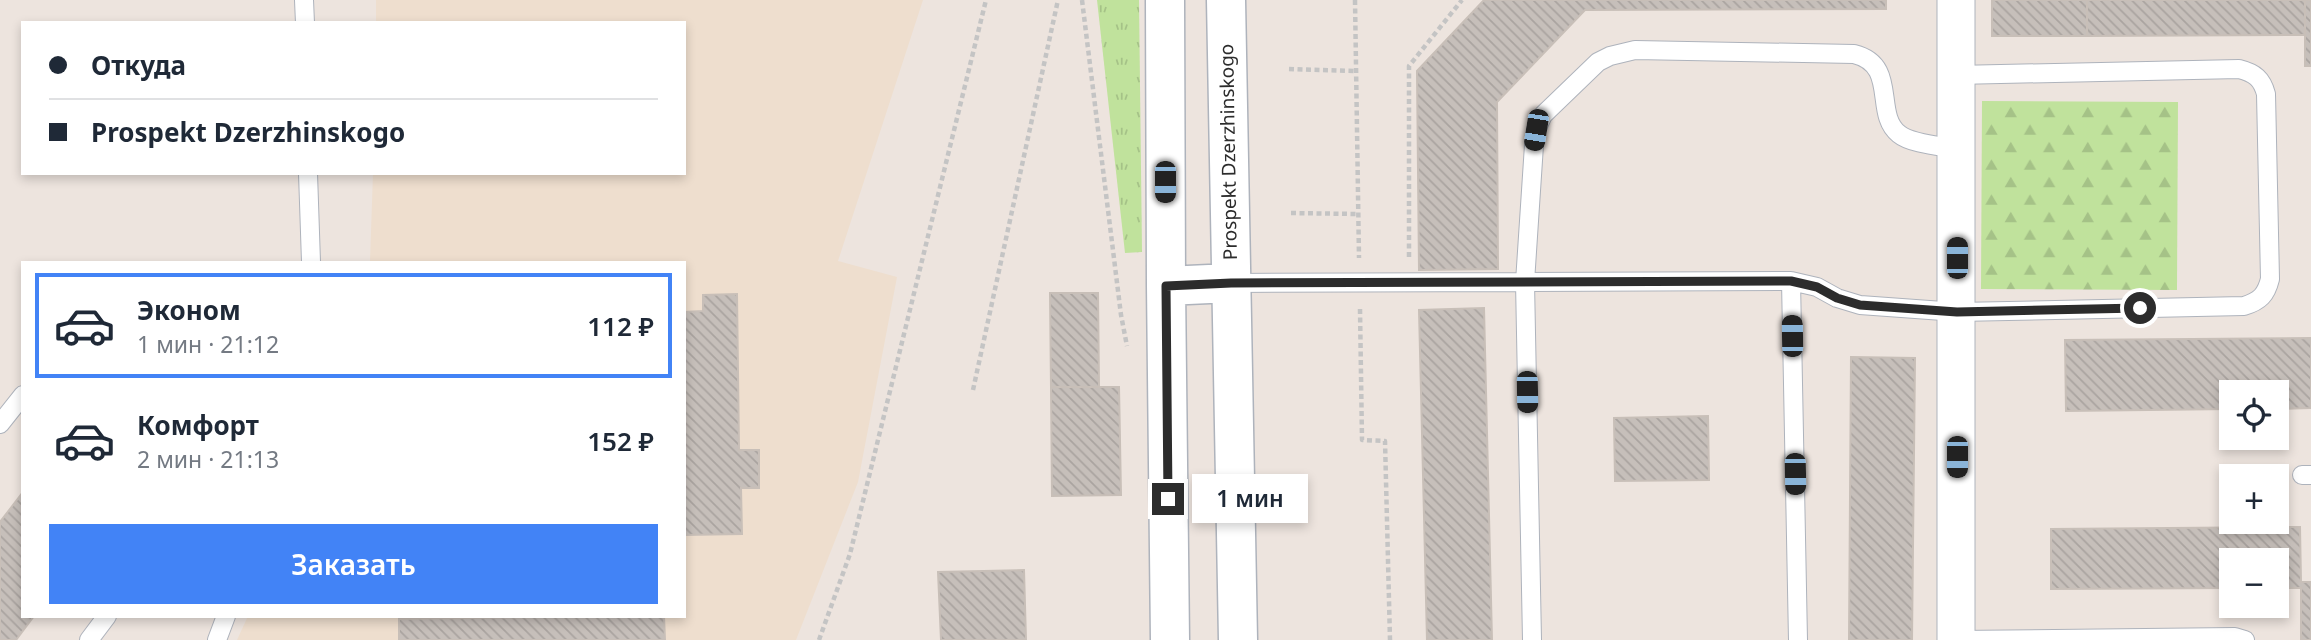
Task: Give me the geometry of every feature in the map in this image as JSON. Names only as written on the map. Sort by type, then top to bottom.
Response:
[{"type":"street","points":[[1165,0],[1168,637]]},
{"type":"street","name":"Prospekt Dzerzhinskogo","points":[[1226,0],[1238,640]]},
{"type":"street","points":[[1956,0],[1956,640]]},
{"type":"street","points":[[1166,286],[1231,283]]},
{"type":"lane","points":[[304,0],[304,21]]},
{"type":"lane","points":[[1532,640],[1525,282],[1536,130],[1543,115],[1598,62],[1622,52],[1635,50],[1840,54],[1866,57],[1875,65],[1894,129],[1900,136],[1957,149]]},
{"type":"lane","points":[[1231,283],[1791,281],[1817,287],[1837,298],[1860,305],[1957,312],[2245,306],[2257,302],[2267,293],[2270,279],[2266,94],[2262,82],[2253,72],[2239,69],[1956,75]]},
{"type":"lane","points":[[308,175],[311,261]]},
{"type":"lane","points":[[1791,281],[1798,640]]},
{"type":"lane","points":[[0,425],[21,398]]},
{"type":"lane","points":[[89,640],[106,618]]},
{"type":"lane","points":[[217,640],[225,618]]},
{"type":"lane","points":[[1956,640],[2235,637],[2245,640]]},
{"type":"path","points":[[819,640],[850,554],[986,0]]},
{"type":"path","points":[[973,390],[1058,0]]},
{"type":"path","points":[[1082,0],[1121,315]]},
{"type":"path","points":[[1355,0],[1362,440],[1385,441],[1390,640]]},
{"type":"path","points":[[1409,263],[1409,66],[1462,0]]},
{"type":"path","points":[[1289,69],[1356,71]]},
{"type":"path","points":[[1292,213],[1358,214]]},
{"type":"shaded area","points":[[376,0],[923,0],[838,261],[897,277],[858,482],[796,640],[237,640],[247,618],[686,618],[686,261],[370,261],[373,175],[686,175],[686,21],[376,21]]},
{"type":"green space","points":[[1097,0],[1139,0],[1142,252],[1125,253]]},
{"type":"green space","points":[[1982,101],[2178,102],[2177,290],[1981,289]]},
{"type":"building","points":[[1484,0],[1886,0],[1886,9],[1585,10],[1497,102],[1498,269],[1419,270],[1417,71]]},
{"type":"building","points":[[1992,0],[2087,0],[2087,36],[1992,36]]},
{"type":"building","points":[[2087,0],[2305,0],[2305,35],[2087,36]]},
{"type":"building","points":[[2305,0],[2311,0],[2311,66],[2305,66]]},
{"type":"building","points":[[1050,293],[1098,293],[1099,387],[1051,387]]},
{"type":"building","points":[[737,294],[739,450],[759,450],[759,488],[741,488],[742,534],[686,535],[686,312],[703,311],[703,295]]},
{"type":"building","points":[[1484,308],[1492,640],[1427,640],[1419,310]]},
{"type":"building","points":[[2311,338],[2311,408],[2289,409],[2289,380],[2219,380],[2219,409],[2066,411],[2065,340]]},
{"type":"building","points":[[1851,357],[1915,358],[1912,640],[1849,640]]},
{"type":"building","points":[[1051,387],[1119,387],[1121,495],[1052,496]]},
{"type":"building","points":[[1708,416],[1709,480],[1615,481],[1614,418]]},
{"type":"building","points":[[21,495],[21,618],[32,618],[16,640],[0,640],[0,522]]},
{"type":"building","points":[[2289,527],[2300,527],[2301,582],[2311,582],[2311,640],[2301,640],[2301,588],[2289,588],[2289,548],[2219,548],[2219,588],[2051,589],[2051,529],[2219,528],[2219,534],[2289,534]]},
{"type":"building","points":[[1024,570],[1026,640],[941,640],[938,572]]},
{"type":"building","points":[[664,618],[665,640],[399,640],[399,619]]},
{"type":"route","points":[[1168,499],[1166,286],[1231,283],[1791,281],[1817,287],[1837,298],[1860,305],[1957,312],[2140,308]]}]
